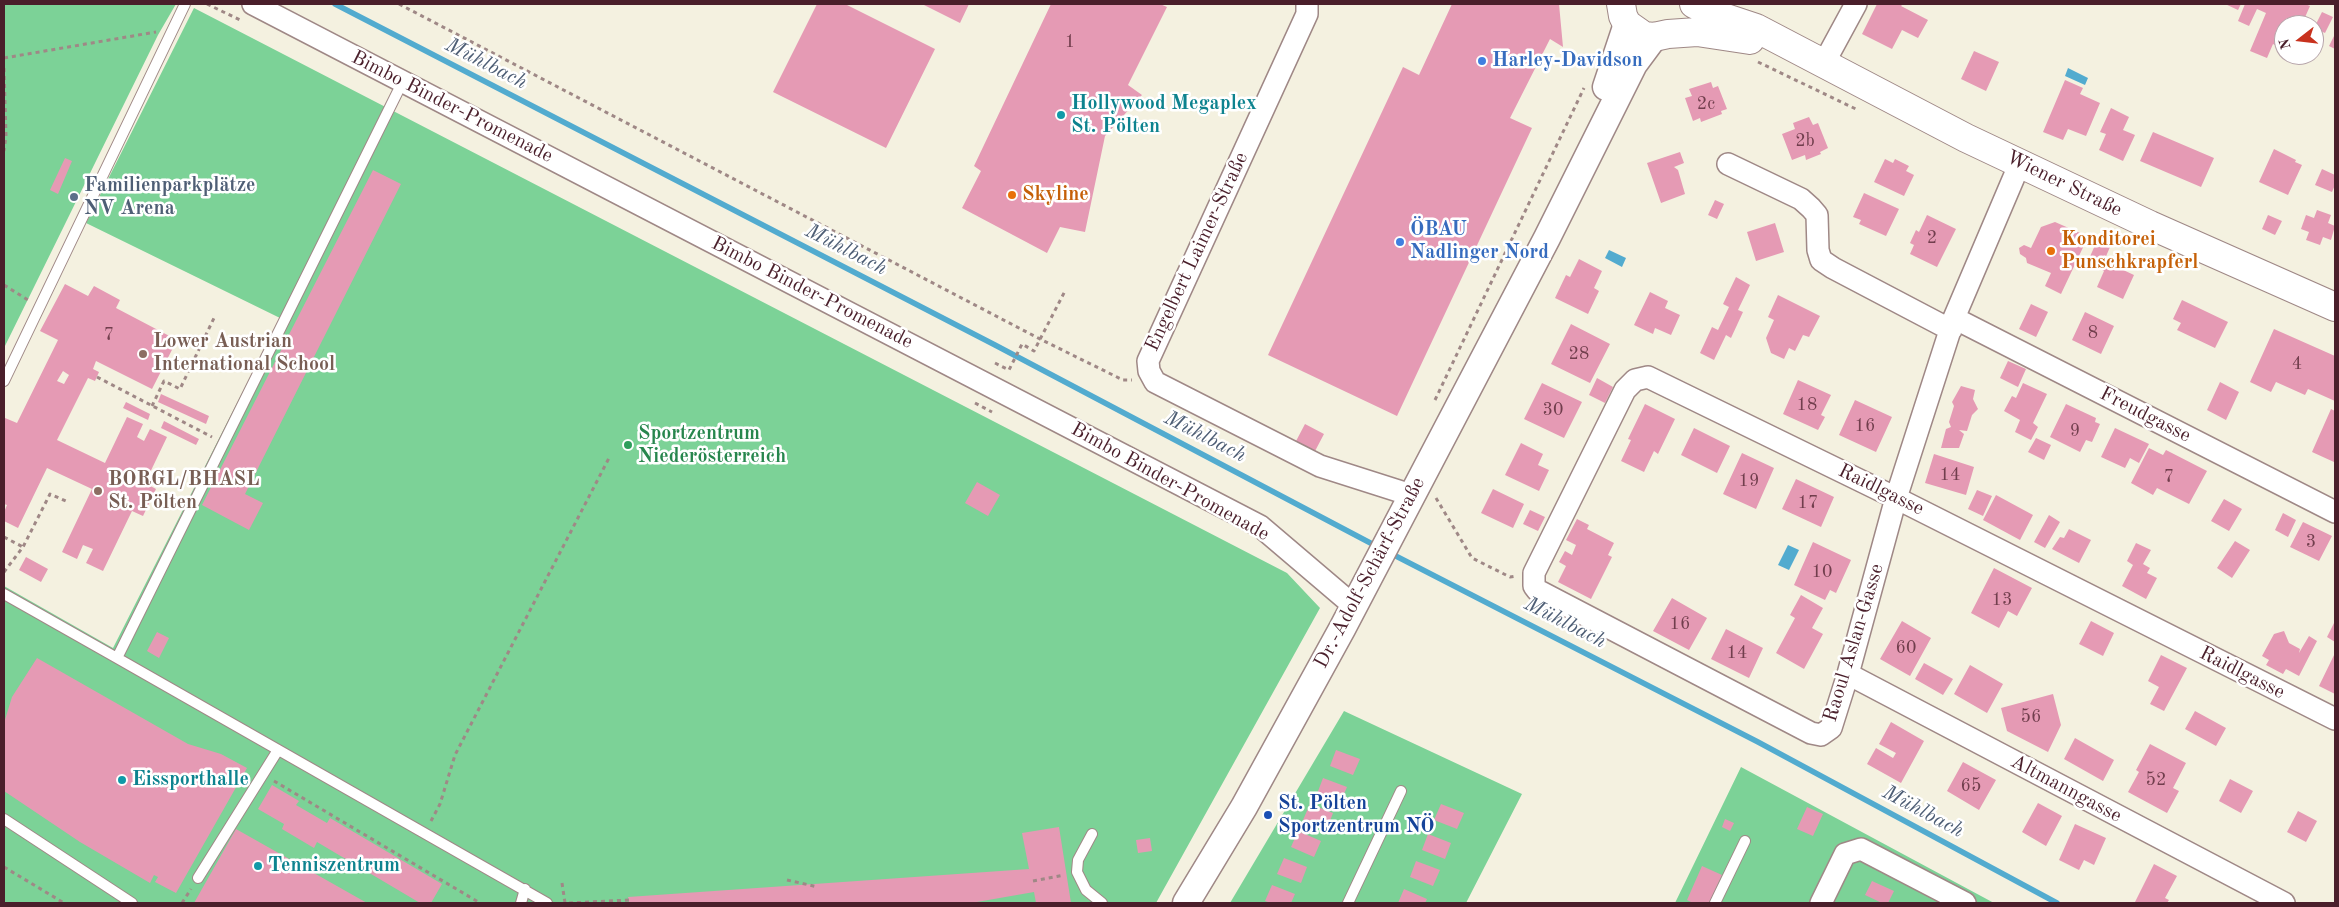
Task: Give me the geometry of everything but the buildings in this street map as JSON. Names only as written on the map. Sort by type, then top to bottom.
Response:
[{"type":"main road","points":[[1661,36],[1678,27],[1683,20],[1686,4]]},
{"type":"main road","points":[[1694,4],[1714,14],[1756,28],[1798,51]]},
{"type":"main road","points":[[1624,14],[1635,32],[1661,36],[1697,32],[1752,40],[1798,51]]},
{"type":"main road","name":"Wiener Straße","points":[[1798,51],[1966,138],[2150,225],[2335,307]]},
{"type":"street","name":"Bimbo Binder-Promenade","points":[[254,4],[1260,526],[1354,606]]},
{"type":"street","name":"Engelbert Laimer-Straße","points":[[1307,4],[1307,14],[1148,361],[1149,371],[1155,382],[1320,466],[1413,490]]},
{"type":"street","points":[[1824,63],[1856,4]]},
{"type":"street","name":"Dr.-Adolf-Schärf-Straße","points":[[1547,238],[1618,57],[1624,14]]},
{"type":"street","name":"Dr.-Adolf-Schärf-Straße","points":[[1186,903],[1244,807],[1372,573],[1413,490],[1547,238],[1634,64],[1661,36]]},
{"type":"street","name":"Raoul Aslan-Gasse","points":[[1535,582],[1811,733],[1821,735],[1830,728],[1848,674],[1896,498],[1952,324],[2020,163]]},
{"type":"street","points":[[1728,164],[1801,199],[1811,208],[1817,215],[1818,250],[1821,260],[1833,268],[1952,324]]},
{"type":"street","name":"Freudgasse","points":[[1952,324],[2335,512]]},
{"type":"street","name":"Raidlgasse","points":[[1535,582],[1624,390],[1635,380],[1648,378],[1896,498],[2335,719]]},
{"type":"street","name":"Altmanngasse","points":[[1848,674],[2284,903]]},
{"type":"street","points":[[1821,903],[1845,854],[1861,848],[1965,903]]},
{"type":"lane","points":[[4,381],[185,4]]},
{"type":"lane","points":[[117,658],[403,81]]},
{"type":"lane","points":[[4,594],[547,903]]},
{"type":"lane","points":[[198,878],[278,750]]},
{"type":"lane","points":[[1348,903],[1400,791]]},
{"type":"lane","points":[[4,819],[132,903]]},
{"type":"lane","points":[[1092,834],[1078,860],[1077,872],[1086,890],[1102,903]]},
{"type":"lane","points":[[1715,903],[1745,841]]},
{"type":"lane","points":[[521,903],[525,889]]},
{"type":"path","points":[[399,4],[1040,339],[1123,380],[1155,382]]},
{"type":"path","points":[[4,58],[158,32]]},
{"type":"path","points":[[4,68],[6,136],[4,151]]},
{"type":"path","points":[[1434,401],[1587,80]]},
{"type":"path","points":[[4,285],[40,307]]},
{"type":"path","points":[[995,363],[1009,370],[1022,344],[1034,351],[1065,291]]},
{"type":"path","points":[[152,406],[164,381],[180,389],[214,318]]},
{"type":"path","points":[[97,377],[224,443]]},
{"type":"path","points":[[425,833],[440,804],[455,755],[609,458]]},
{"type":"path","points":[[1413,490],[1434,494],[1472,558],[1510,577],[1535,582]]},
{"type":"path","points":[[4,572],[23,547],[50,494],[68,502]]},
{"type":"path","points":[[4,537],[23,547]]},
{"type":"path","points":[[262,774],[480,903]]},
{"type":"path","points":[[4,867],[64,903]]},
{"type":"path","points":[[1033,881],[1077,872]]},
{"type":"path","points":[[787,880],[818,887]]},
{"type":"path","points":[[562,883],[564,903]]},
{"type":"path","points":[[569,903],[629,900]]},
{"type":"green space","points":[[4,4],[176,4],[158,35],[4,348]]},
{"type":"green space","name":"Sportzentrum Niederösterreich","points":[[194,8],[1287,573],[1320,608],[1156,903],[4,903],[4,586],[113,648],[280,318],[86,223]]},
{"type":"green space","points":[[1344,711],[1522,794],[1466,903],[1230,903]]},
{"type":"green space","points":[[1741,767],[1994,903],[1675,903]]},
{"type":"water","points":[[2068,68],[2088,78],[2085,85],[2065,76]]},
{"type":"water","points":[[1609,250],[1626,258],[1622,267],[1605,258]]},
{"type":"water","points":[[1788,545],[1799,550],[1789,570],[1778,565]]},
{"type":"waterway","name":"Mühlbach","points":[[335,4],[995,345],[1378,547]]},
{"type":"waterway","name":"Mühlbach","points":[[1388,552],[1758,742],[2057,903]]},
{"type":"place","name":"Harley-Davidson","points":[[1482,61]]},
{"type":"place","name":"Hollywood Megaplex St. Pölten","points":[[1061,115]]},
{"type":"place","name":"Skyline","points":[[1012,195]]},
{"type":"place","name":"Familienparkplätze NV Arena","points":[[74,197]]},
{"type":"place","name":"ÖBAU Nadlinger Nord","points":[[1400,242]]},
{"type":"place","name":"Konditorei Punschkrapferl","points":[[2051,251]]},
{"type":"place","name":"Lower Austrian International School","points":[[143,354]]},
{"type":"place","name":"Sportzentrum Niederösterreich","points":[[628,445]]},
{"type":"place","name":"BORGL/BHASL St. Pölten","points":[[98,491]]},
{"type":"place","name":"Eissporthalle","points":[[122,780]]},
{"type":"place","name":"St. Pölten Sportzentrum NÖ","points":[[1268,815]]},
{"type":"place","name":"Tenniszentrum","points":[[258,866]]}]
